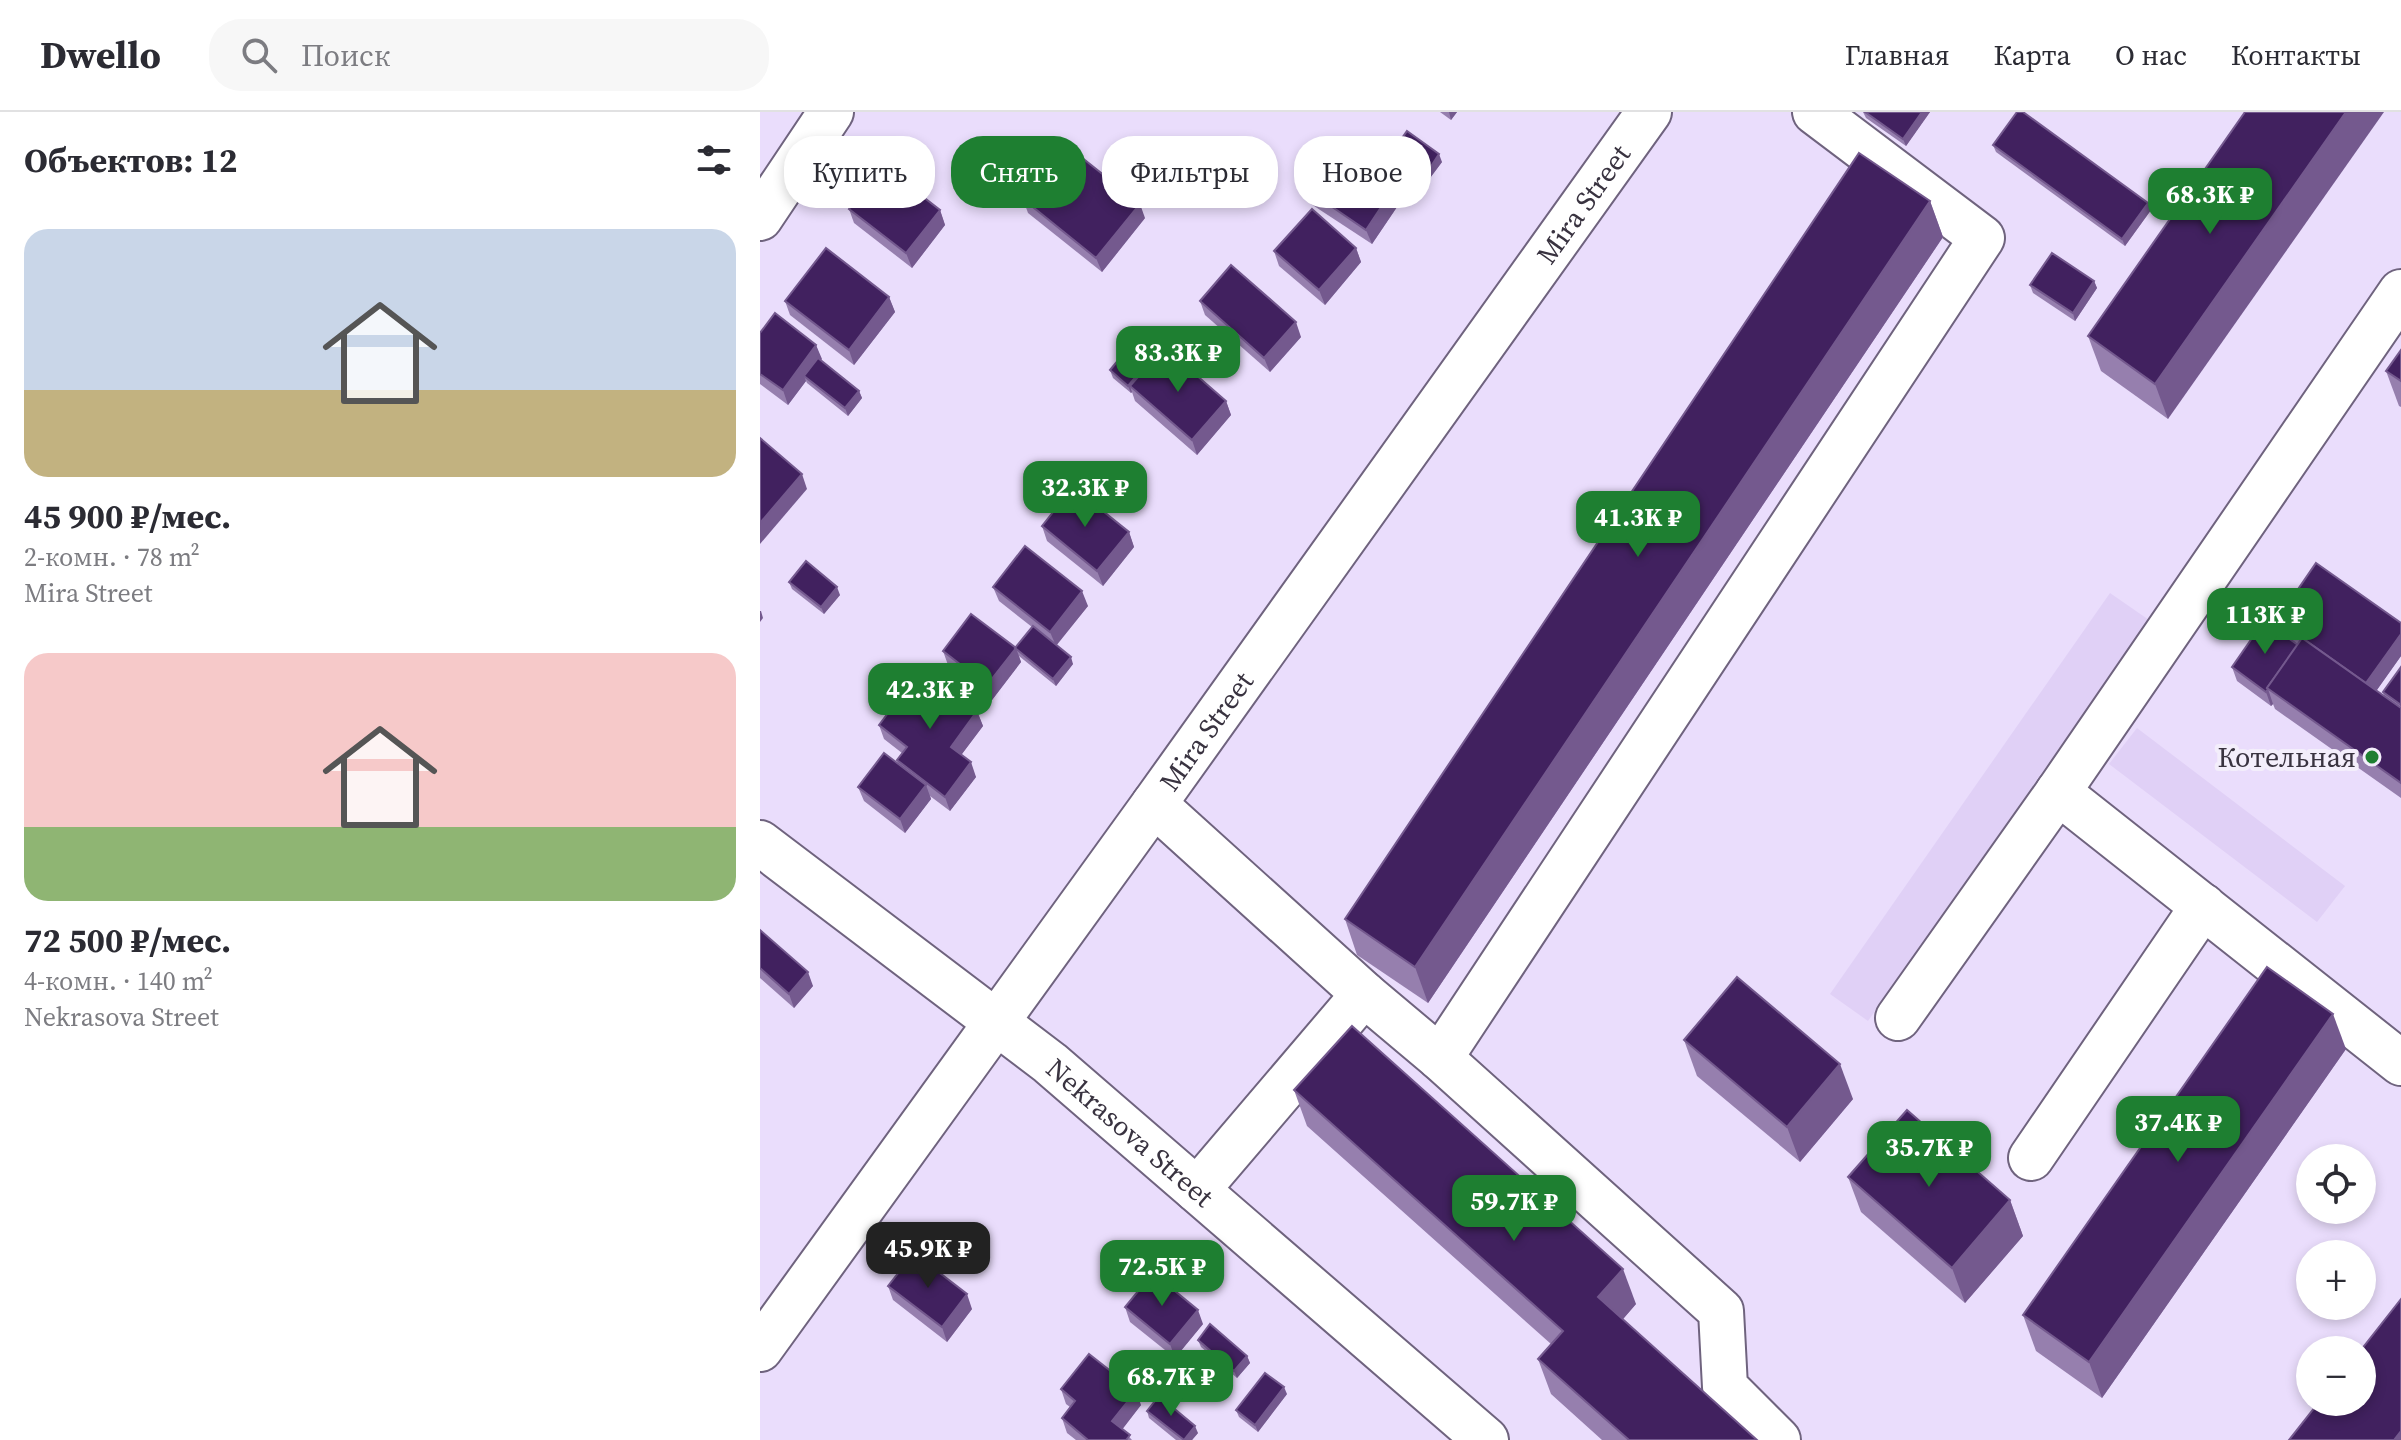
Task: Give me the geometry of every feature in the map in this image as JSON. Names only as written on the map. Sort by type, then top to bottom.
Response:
[{"type":"street","points":[[760,218],[831,112]]},
{"type":"street","name":"Mira Street","points":[[760,1349],[1649,112]]},
{"type":"street","points":[[1440,1058],[1982,238],[1815,112]]},
{"type":"street","points":[[1898,1018],[2058,792],[2401,292]]},
{"type":"street","points":[[2058,792],[2401,1063]]},
{"type":"street","points":[[1154,804],[1721,1311],[1725,1387],[1778,1440]]},
{"type":"street","name":"Nekrasova Street","points":[[760,843],[1050,1063],[1486,1440]]},
{"type":"street","points":[[2031,1158],[2203,906]]},
{"type":"street","points":[[1197,1190],[1364,994]]},
{"type":"shaded area","points":[[2110,593],[2149,620],[1868,1021],[1830,994]]},
{"type":"shaded area","points":[[2137,728],[2345,886],[2317,922],[2109,764]]},
{"type":"building","points":[[1865,112],[1922,112],[1903,139]]},
{"type":"building","points":[[2017,112],[2023,112],[2148,203],[2122,239],[1993,145]]},
{"type":"building","points":[[2245,112],[2346,112],[2155,384],[2088,336]]},
{"type":"building","points":[[1431,148],[1439,154],[1431,166]]},
{"type":"building","points":[[1859,153],[1930,201],[1415,967],[1345,919]]},
{"type":"building","points":[[1086,161],[1102,174],[1102,208],[1137,208],[1096,258],[1034,208],[1086,208]]},
{"type":"building","points":[[935,206],[940,210],[906,253],[849,209]]},
{"type":"building","points":[[1334,208],[1380,208],[1366,230]]},
{"type":"building","points":[[1312,209],[1356,248],[1319,290],[1274,251]]},
{"type":"building","points":[[826,248],[889,297],[849,350],[785,301]]},
{"type":"building","points":[[2052,253],[2094,281],[2073,313],[2030,285]]},
{"type":"building","points":[[1231,265],[1296,322],[1264,358],[1200,301]]},
{"type":"building","points":[[775,313],[816,345],[783,390],[760,374],[760,333]]},
{"type":"building","points":[[1137,338],[1156,353],[1128,386],[1110,370]]},
{"type":"building","points":[[1164,347],[1226,401],[1192,440],[1130,386]]},
{"type":"building","points":[[2401,350],[2401,381],[2386,371]]},
{"type":"building","points":[[818,358],[859,391],[845,408],[804,376]]},
{"type":"building","points":[[760,438],[802,474],[760,523]]},
{"type":"building","points":[[1073,487],[1129,532],[1097,571],[1042,526]]},
{"type":"building","points":[[1025,546],[1082,591],[1050,632],[993,587]]},
{"type":"building","points":[[806,561],[837,587],[821,607],[789,582]]},
{"type":"building","points":[[2316,563],[2401,623],[2401,634],[2366,683],[2277,620]]},
{"type":"building","points":[[971,614],[1016,648],[987,685],[943,651]]},
{"type":"building","points":[[2264,621],[2298,645],[2266,692],[2232,667]]},
{"type":"building","points":[[1033,626],[1071,657],[1053,679],[1015,648]]},
{"type":"building","name":"Котельная","points":[[2302,638],[2401,708],[2401,783],[2267,688]]},
{"type":"building","points":[[2401,667],[2401,705],[2383,692]]},
{"type":"building","points":[[922,668],[977,711],[951,747],[971,762],[945,797],[897,760],[907,747],[879,725]]},
{"type":"building","points":[[884,753],[926,785],[900,819],[858,787]]},
{"type":"building","points":[[760,930],[808,972],[789,994],[760,968]]},
{"type":"building","points":[[2267,967],[2333,1014],[2089,1362],[2023,1315]]},
{"type":"building","points":[[1737,977],[1840,1064],[1787,1127],[1684,1040]]},
{"type":"building","points":[[1352,1026],[1623,1269],[1598,1297],[1757,1440],[1629,1440],[1538,1359],[1563,1331],[1294,1090]]},
{"type":"building","points":[[1907,1110],[2010,1200],[1952,1268],[1848,1177]]},
{"type":"building","points":[[914,1253],[967,1294],[942,1327],[888,1286]]},
{"type":"building","points":[[1153,1273],[1198,1310],[1170,1344],[1125,1307]]},
{"type":"building","points":[[2401,1299],[2401,1431],[2394,1440],[2289,1440],[2308,1416],[2376,1416],[2376,1336],[2372,1336]]},
{"type":"building","points":[[1210,1324],[1247,1356],[1234,1371],[1198,1340]]},
{"type":"building","points":[[1089,1354],[1136,1391],[1112,1421],[1130,1435],[1126,1440],[1088,1440],[1062,1418],[1075,1401],[1061,1389]]},
{"type":"building","points":[[1265,1373],[1284,1387],[1255,1425],[1236,1410]]},
{"type":"building","points":[[1159,1396],[1195,1426],[1184,1440],[1147,1411]]},
{"type":"place","name":"Котельная","points":[[2372,757]]}]
